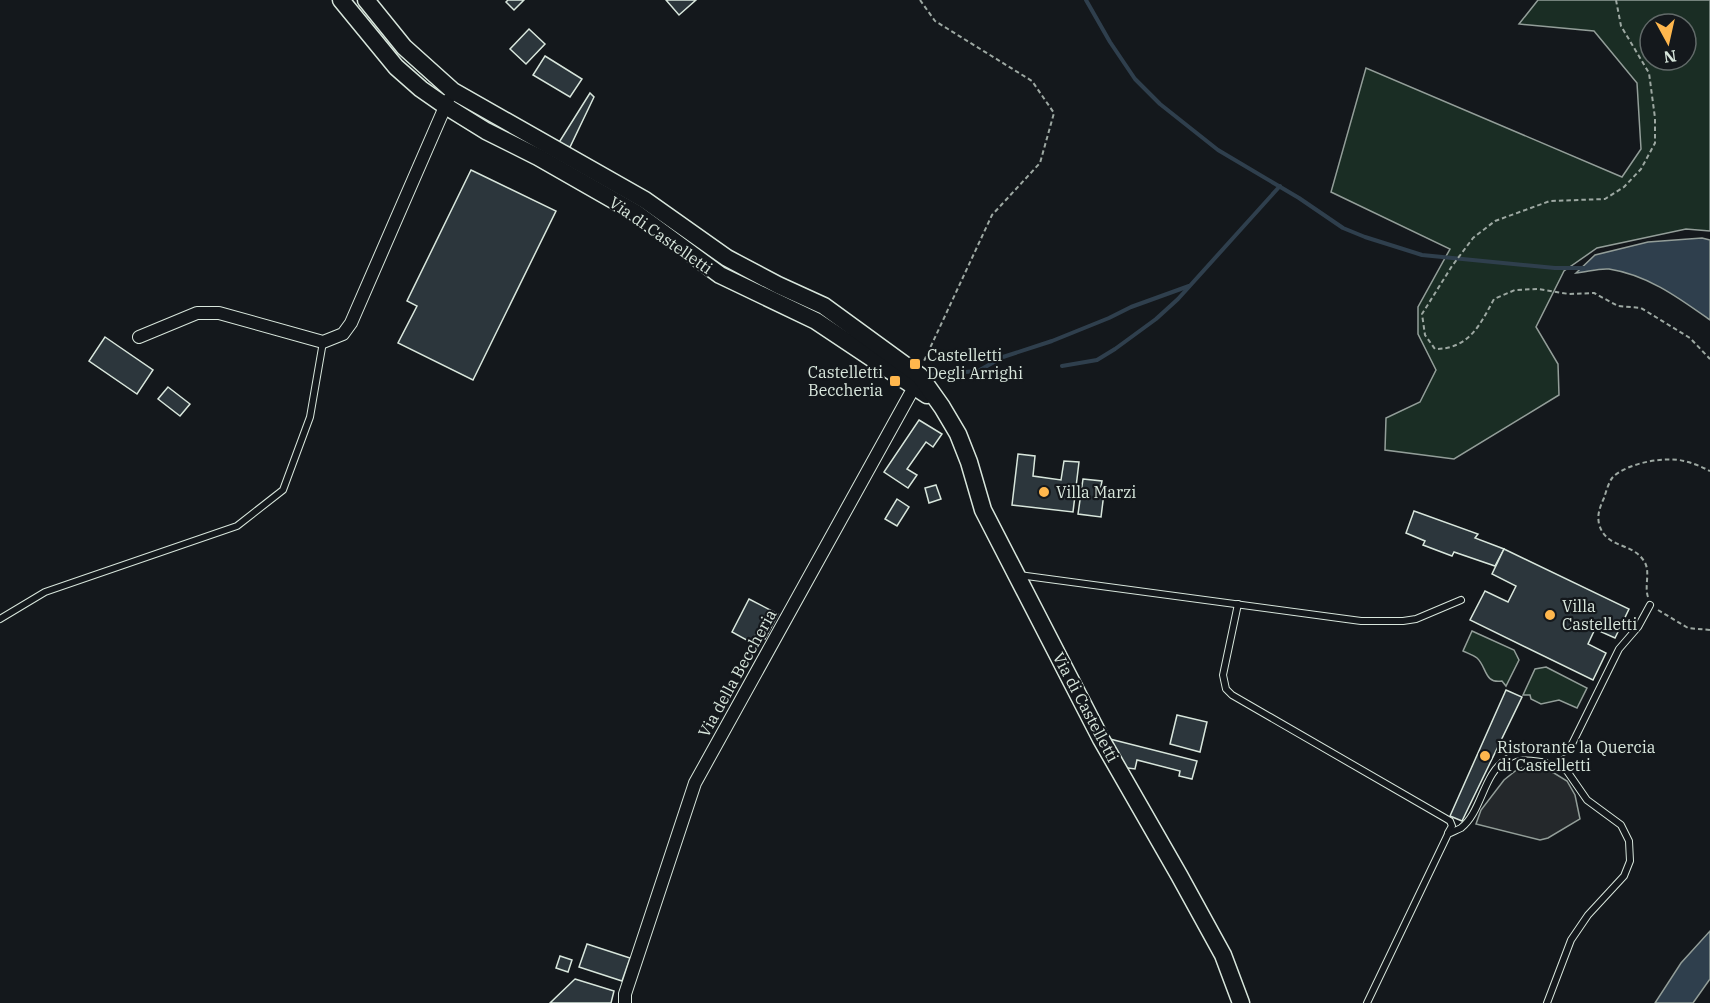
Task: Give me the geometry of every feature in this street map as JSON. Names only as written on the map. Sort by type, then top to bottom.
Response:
[{"type":"main road","name":"Via di Castelletti","points":[[341,0],[396,67],[421,89],[448,98],[645,200],[727,258],[824,306],[917,381],[942,407],[958,434],[983,510],[1101,739],[1223,955],[1241,1003]]},
{"type":"main road","name":"Via di Castelletti","points":[[366,0],[448,98]]},
{"type":"street","points":[[139,337],[197,313],[219,313],[323,342],[342,334],[351,323],[448,98]]},
{"type":"street","name":"Via della Beccheria","points":[[625,1003],[627,987],[695,783],[917,381]]},
{"type":"lane","points":[[0,619],[45,592],[237,526],[283,490],[310,417],[323,342]]},
{"type":"lane","points":[[1016,575],[1361,621],[1416,619],[1461,600]]},
{"type":"lane","points":[[1238,604],[1223,675],[1226,690],[1450,821],[1452,826],[1367,1003]]},
{"type":"lane","points":[[1448,834],[1461,828],[1469,819],[1494,772],[1505,760],[1520,753],[1547,755],[1561,753],[1572,744],[1619,648],[1638,627],[1650,605]]},
{"type":"lane","points":[[1547,755],[1567,771],[1587,800],[1621,825],[1629,841],[1630,861],[1624,876],[1588,915],[1571,940],[1547,1003]]},
{"type":"path","points":[[917,381],[924,361],[992,215],[1040,162],[1054,113],[1032,81],[935,21],[920,0]]},
{"type":"path","points":[[1616,0],[1621,26],[1649,73],[1655,118],[1655,142],[1641,169],[1624,187],[1605,199],[1550,201],[1495,221],[1473,238],[1433,295],[1422,314],[1425,335],[1435,349],[1450,349],[1469,337],[1494,299],[1515,290],[1538,289],[1569,294],[1593,294],[1618,306],[1641,308],[1690,338],[1710,359]]},
{"type":"path","points":[[1710,471],[1682,460],[1661,460],[1629,468],[1612,477],[1598,513],[1600,526],[1609,541],[1637,553],[1645,562],[1646,590],[1650,605],[1688,628],[1710,630]]},
{"type":"green space","points":[[1538,0],[1710,0],[1710,231],[1686,229],[1597,248],[1564,271],[1536,327],[1558,364],[1559,395],[1454,459],[1385,450],[1386,418],[1420,402],[1436,370],[1418,334],[1418,307],[1450,249],[1331,192],[1366,68],[1622,177],[1641,149],[1637,83],[1594,31],[1519,24]]},
{"type":"green space","points":[[1472,631],[1514,650],[1519,660],[1506,686],[1502,681],[1492,680],[1477,658],[1463,651]]},
{"type":"green space","points":[[1546,667],[1587,688],[1577,708],[1559,700],[1541,704],[1531,699],[1530,695],[1523,695],[1535,669]]},
{"type":"shaded area","points":[[1535,766],[1567,781],[1575,795],[1580,819],[1548,838],[1540,840],[1476,824],[1481,810],[1504,780],[1519,768]]},
{"type":"water","points":[[1702,238],[1710,240],[1710,320],[1662,288],[1637,276],[1609,269],[1576,273],[1595,255],[1648,242]]},
{"type":"water","points":[[1710,931],[1710,979],[1693,1003],[1655,1003],[1681,963]]},
{"type":"building","points":[[524,0],[514,10],[506,2]]},
{"type":"building","points":[[666,0],[696,0],[679,15]]},
{"type":"building","points":[[529,29],[545,44],[526,64],[510,49]]},
{"type":"building","points":[[545,56],[582,79],[570,97],[533,75]]},
{"type":"building","points":[[590,93],[594,97],[570,147],[558,144]]},
{"type":"building","points":[[471,170],[556,211],[473,380],[398,343],[417,306],[407,301]]},
{"type":"building","points":[[105,337],[153,370],[137,394],[89,361]]},
{"type":"building","points":[[168,387],[190,404],[180,416],[158,399]]},
{"type":"building","points":[[919,420],[942,434],[933,447],[926,442],[907,469],[917,475],[908,488],[884,472]]},
{"type":"building","name":"Villa Marzi","points":[[1018,454],[1035,456],[1033,476],[1061,480],[1064,461],[1079,462],[1073,512],[1012,505]]},
{"type":"building","points":[[1083,479],[1102,481],[1100,492],[1104,493],[1101,517],[1078,514]]},
{"type":"building","points":[[936,485],[941,499],[929,503],[925,488]]},
{"type":"building","points":[[897,499],[909,507],[897,526],[885,519]]},
{"type":"building","points":[[1414,511],[1478,534],[1475,538],[1504,549],[1495,566],[1454,552],[1452,556],[1423,545],[1425,541],[1406,533]]},
{"type":"building","name":"Villa Castelletti","points":[[1504,549],[1629,609],[1615,638],[1595,629],[1588,644],[1606,653],[1593,680],[1470,620],[1485,591],[1508,602],[1516,586],[1492,574]]},
{"type":"building","points":[[749,599],[778,614],[765,639],[756,634],[752,643],[732,632]]},
{"type":"building","name":"Ristorante la Quercia di Castelletti","points":[[1506,690],[1522,697],[1462,821],[1450,816]]},
{"type":"building","points":[[1177,715],[1207,722],[1200,752],[1170,744]]},
{"type":"building","points":[[1106,738],[1197,761],[1192,779],[1179,776],[1180,771],[1137,760],[1135,769],[1121,767]]},
{"type":"building","points":[[587,944],[630,958],[622,981],[579,967]]},
{"type":"building","points":[[560,956],[572,960],[568,972],[556,968]]},
{"type":"building","points":[[575,979],[614,991],[611,1003],[550,1003]]},
{"type":"waterway","points":[[1086,0],[1135,79],[1160,104],[1218,150],[1299,198],[1343,228],[1422,255],[1555,268],[1584,268]]},
{"type":"waterway","points":[[1062,366],[1097,360],[1156,319],[1178,299],[1280,186]]},
{"type":"waterway","points":[[926,375],[978,371],[1003,357],[1052,341],[1131,307],[1189,286]]},
{"type":"place","name":"Castelletti Degli Arrighi","points":[[915,364]]},
{"type":"place","name":"Castelletti Beccheria","points":[[895,381]]},
{"type":"place","name":"Villa Marzi","points":[[1044,492]]},
{"type":"place","name":"Villa Castelletti","points":[[1550,615]]},
{"type":"place","name":"Ristorante la Quercia di Castelletti","points":[[1485,756]]}]
